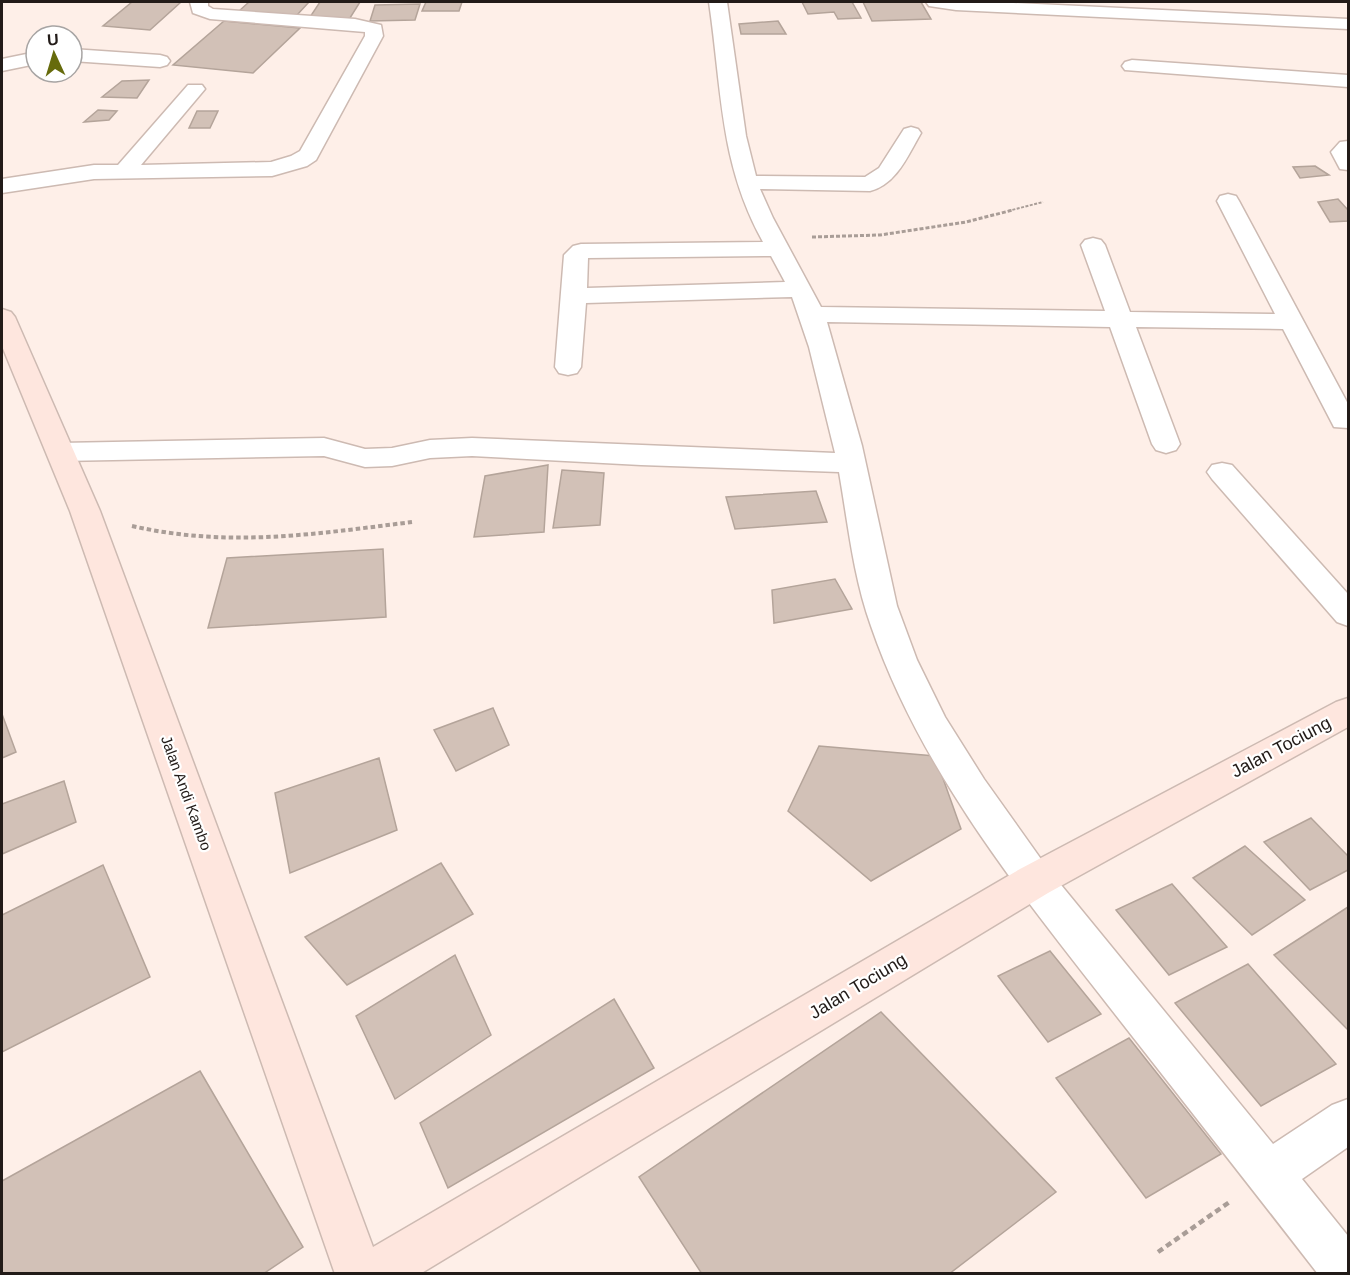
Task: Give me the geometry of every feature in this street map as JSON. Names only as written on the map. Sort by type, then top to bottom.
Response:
[{"type":"street","points":[[2,186],[94,172],[125,170],[228,172],[272,170],[299,161],[308,155],[374,36],[374,29],[355,24],[210,14],[199,9],[199,2]]},
{"type":"street","points":[[718,2],[737,147],[746,182],[774,243],[806,301],[852,463],[871,574],[886,625],[899,658],[932,726],[986,814],[1034,881],[1348,1273]]},
{"type":"street","points":[[935,2],[956,5],[1348,24]]},
{"type":"street","points":[[84,56],[160,61]]},
{"type":"street","points":[[2,65],[24,60]]},
{"type":"street","points":[[1132,66],[1348,81]]},
{"type":"street","points":[[125,170],[195,89]]},
{"type":"street","points":[[746,182],[870,184],[887,172],[911,134]]},
{"type":"street","points":[[1348,147],[1342,152],[1348,164]]},
{"type":"street","points":[[1228,201],[1344,421]]},
{"type":"street","points":[[568,368],[576,255],[581,251],[774,243]]},
{"type":"street","points":[[1093,245],[1166,444]]},
{"type":"street","points":[[574,296],[806,301],[1120,319],[1292,322]]},
{"type":"street","name":"Jalan Andi Kambo","points":[[2,317],[85,511],[359,1274]]},
{"type":"street","points":[[61,452],[324,447],[341,450],[354,456],[377,459],[430,449],[472,447],[641,456],[852,463]]},
{"type":"street","points":[[1222,472],[1348,614]]},
{"type":"street","name":"Jalan Tociung","points":[[374,1274],[1034,881],[1348,711]]},
{"type":"street","points":[[1269,1174],[1348,1120]]},
{"type":"path","points":[[774,243],[880,235],[966,222],[1043,202]]},
{"type":"path","points":[[85,511],[135,527],[190,538],[215,539],[269,537],[412,522]]},
{"type":"path","points":[[1158,1252],[1269,1174]]},
{"type":"building","points":[[132,2],[181,2],[150,30],[103,26]]},
{"type":"building","points":[[249,2],[309,2],[297,15],[239,11]]},
{"type":"building","points":[[320,2],[360,2],[350,18],[310,17]]},
{"type":"building","points":[[426,2],[462,2],[459,11],[422,11]]},
{"type":"building","points":[[802,2],[852,2],[861,18],[838,19],[834,12],[808,14]]},
{"type":"building","points":[[863,2],[921,2],[931,19],[872,21]]},
{"type":"building","points":[[420,4],[415,20],[370,21],[375,5]]},
{"type":"building","points":[[224,21],[300,28],[253,73],[173,65]]},
{"type":"building","points":[[778,21],[786,34],[741,34],[739,24]]},
{"type":"building","points":[[149,80],[137,98],[102,97],[122,81]]},
{"type":"building","points":[[98,110],[117,111],[109,120],[84,122]]},
{"type":"building","points":[[197,111],[218,111],[210,128],[189,128]]},
{"type":"building","points":[[1315,166],[1329,175],[1300,178],[1293,167]]},
{"type":"building","points":[[1338,199],[1348,210],[1348,221],[1330,222],[1318,202]]},
{"type":"building","points":[[548,465],[544,532],[474,537],[485,476]]},
{"type":"building","points":[[562,470],[604,473],[600,525],[553,528]]},
{"type":"building","points":[[816,491],[827,522],[735,529],[726,497]]},
{"type":"building","points":[[383,549],[386,617],[208,628],[227,558]]},
{"type":"building","points":[[835,579],[852,609],[774,623],[772,590]]},
{"type":"building","points":[[493,708],[509,745],[456,771],[434,730]]},
{"type":"building","points":[[2,714],[16,752],[2,758]]},
{"type":"building","points":[[819,746],[935,756],[961,829],[871,881],[788,811]]},
{"type":"building","points":[[379,758],[397,830],[290,873],[275,793]]},
{"type":"building","points":[[64,781],[76,822],[2,854],[2,804]]},
{"type":"building","points":[[1311,818],[1348,856],[1348,870],[1310,890],[1264,842]]},
{"type":"building","points":[[1245,846],[1305,900],[1252,935],[1193,878]]},
{"type":"building","points":[[441,863],[473,914],[347,985],[305,937]]},
{"type":"building","points":[[103,865],[150,977],[2,1052],[2,915]]},
{"type":"building","points":[[1172,884],[1227,947],[1169,975],[1116,910]]},
{"type":"building","points":[[1348,907],[1348,1030],[1274,955]]},
{"type":"building","points":[[1050,951],[1101,1014],[1048,1042],[998,976]]},
{"type":"building","points":[[455,955],[491,1035],[395,1099],[356,1016]]},
{"type":"building","points":[[1248,964],[1336,1064],[1261,1106],[1175,1003]]},
{"type":"building","points":[[614,999],[654,1068],[448,1188],[420,1123]]},
{"type":"building","points":[[881,1012],[1056,1192],[949,1274],[702,1274],[639,1177]]},
{"type":"building","points":[[1129,1038],[1221,1154],[1146,1198],[1056,1078]]},
{"type":"building","points":[[200,1071],[303,1247],[263,1274],[2,1274],[2,1181]]}]
